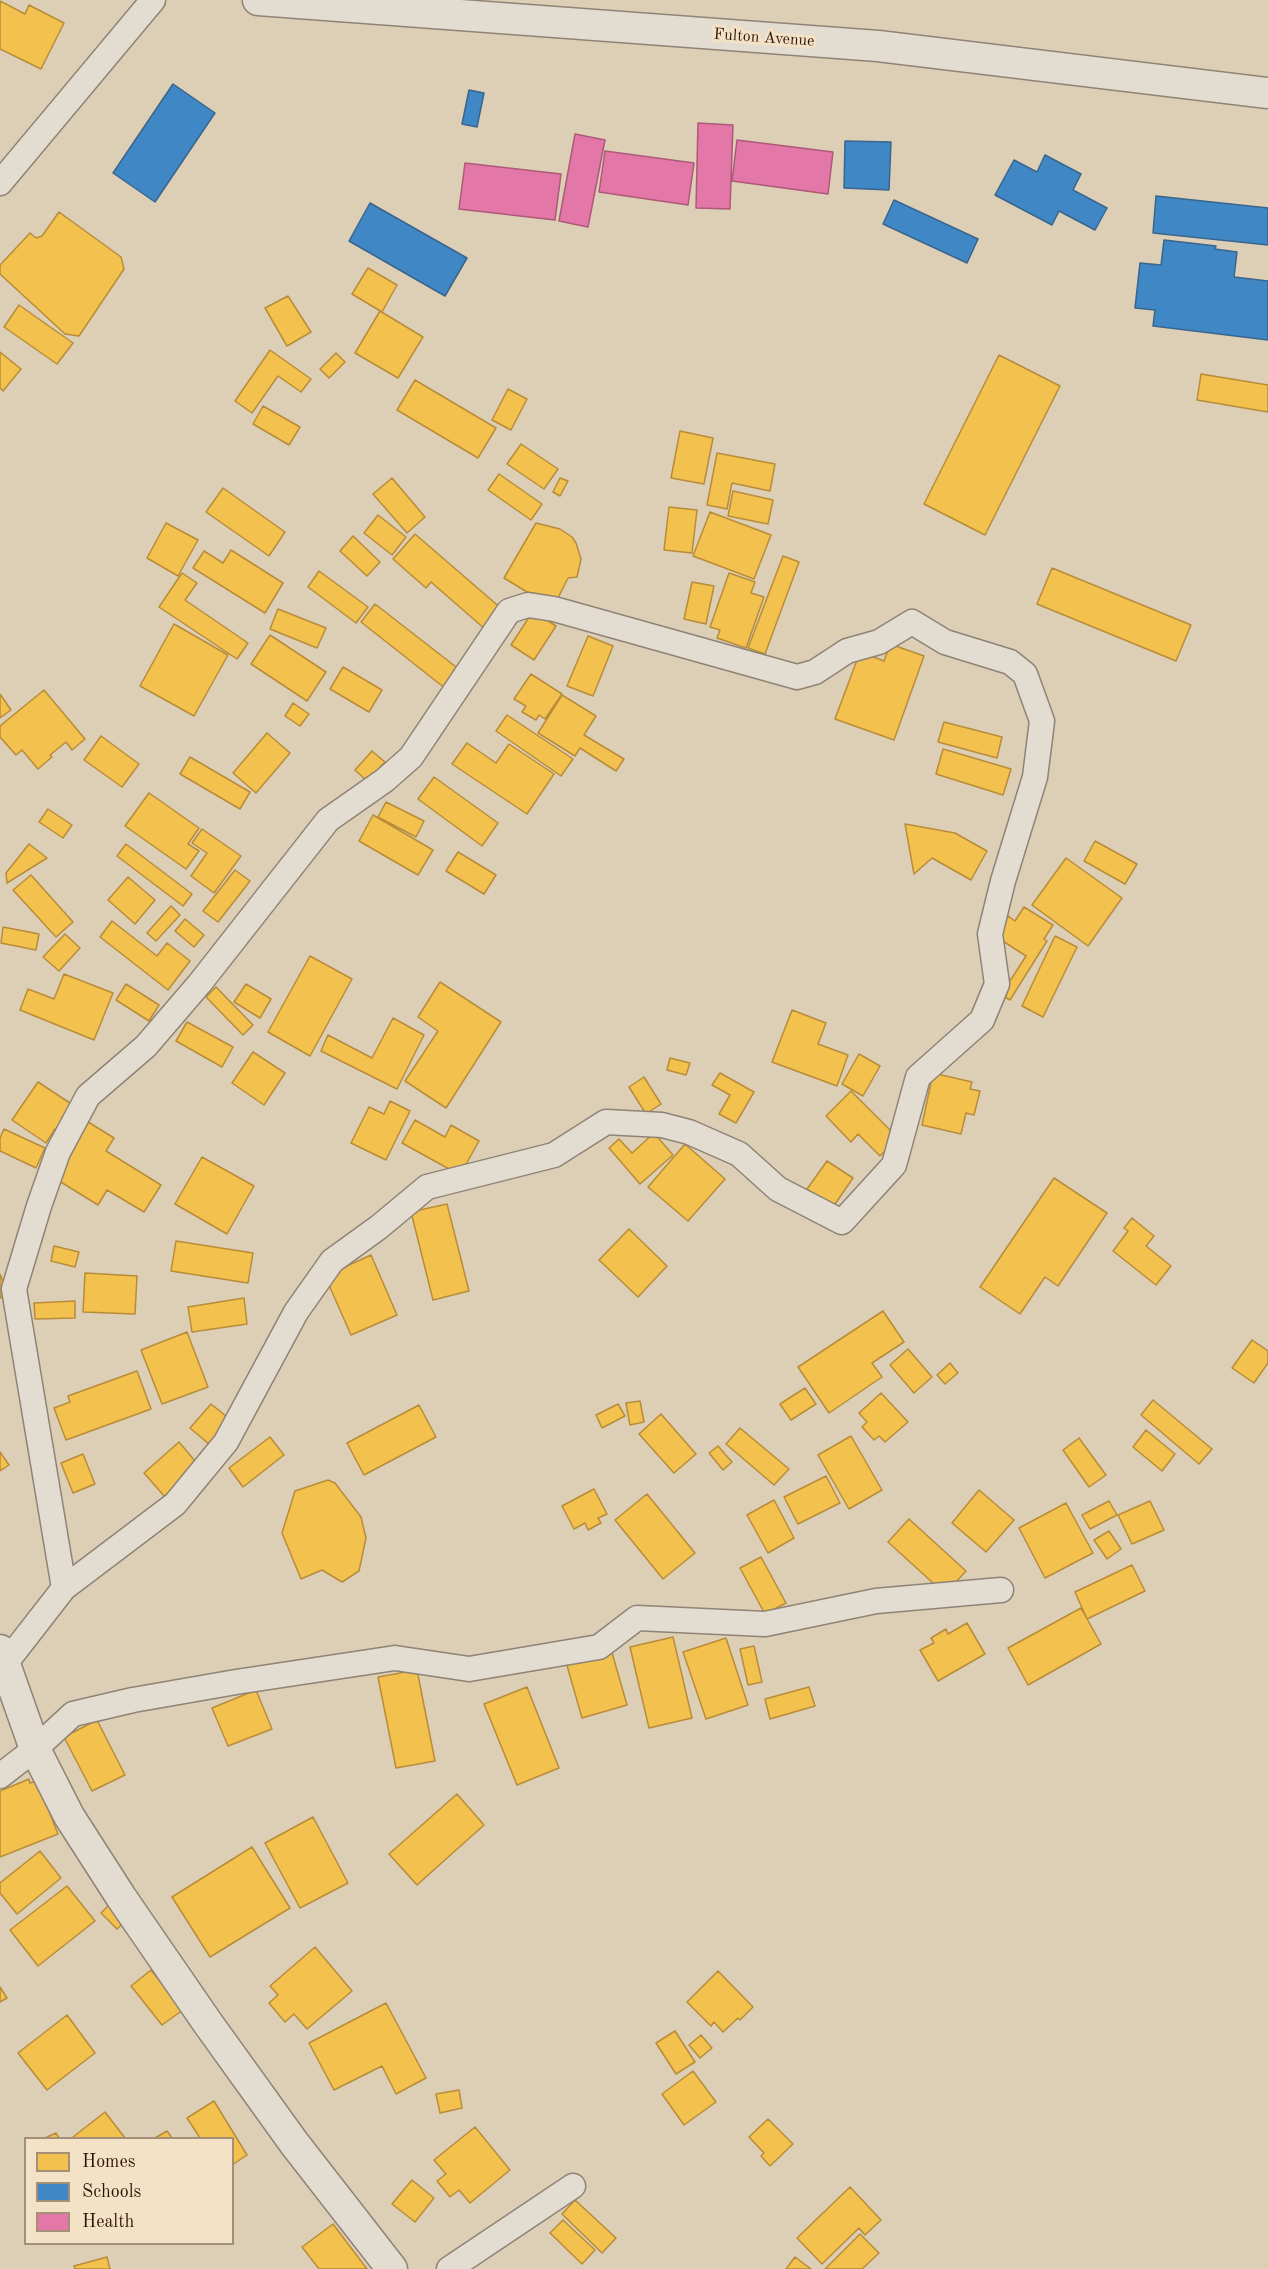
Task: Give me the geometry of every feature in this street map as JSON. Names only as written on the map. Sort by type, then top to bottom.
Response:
[{"type":"street","points":[[0,183],[153,0]]},
{"type":"street","name":"Fulton Avenue","points":[[258,0],[878,46],[1268,93]]},
{"type":"street","points":[[64,1588],[14,1289],[58,1152],[88,1096],[146,1046],[200,983],[328,820],[385,780],[411,757],[509,611],[528,605],[554,609],[797,676],[815,672],[847,651],[879,642],[912,622],[945,642],[1010,662],[1025,674],[1042,721],[1035,777],[1003,881],[990,934],[998,984],[982,1020],[918,1077],[894,1165],[842,1222],[778,1190],[739,1154],[689,1132],[662,1125],[606,1122],[554,1155],[427,1187],[379,1227],[332,1261],[296,1312],[226,1442],[176,1504],[64,1588],[3,1657],[35,1749],[69,1816],[200,2012],[294,2143],[392,2269]]},
{"type":"street","points":[[0,1776],[35,1749],[73,1714],[134,1700],[395,1658],[469,1669],[599,1647],[637,1618],[765,1624],[876,1601],[1001,1590]]},
{"type":"street","points":[[449,2269],[573,2186]]},
{"type":"building: Homes","points":[[0,1],[25,14],[29,5],[64,23],[41,69],[0,49]]},
{"type":"building: Homes","points":[[59,212],[121,257],[124,269],[79,336],[65,334],[0,274],[0,265],[30,233],[36,238],[42,236]]},
{"type":"building: Homes","points":[[368,268],[397,285],[382,312],[352,294]]},
{"type":"building: Homes","points":[[288,296],[311,332],[287,346],[265,308]]},
{"type":"building: Homes","points":[[19,305],[73,343],[57,364],[4,327]]},
{"type":"building: Homes","points":[[380,311],[423,337],[398,378],[355,353]]},
{"type":"building: Homes","points":[[270,350],[311,379],[301,392],[278,376],[252,413],[235,401]]},
{"type":"building: Homes","points":[[0,352],[21,369],[3,391],[0,388]]},
{"type":"building: Homes","points":[[336,353],[345,362],[329,378],[320,369]]},
{"type":"building: Homes","points":[[999,355],[1060,386],[985,535],[924,504]]},
{"type":"building: Homes","points":[[1201,374],[1268,385],[1268,412],[1197,400]]},
{"type":"building: Homes","points":[[415,380],[496,428],[478,458],[397,410]]},
{"type":"building: Homes","points":[[508,389],[527,399],[511,430],[492,420]]},
{"type":"building: Homes","points":[[263,406],[300,427],[289,445],[253,424]]},
{"type":"building: Homes","points":[[680,431],[713,438],[704,484],[671,478]]},
{"type":"building: Homes","points":[[521,444],[558,469],[544,489],[507,464]]},
{"type":"building: Homes","points":[[717,453],[775,464],[770,491],[732,483],[727,509],[707,505]]},
{"type":"building: Homes","points":[[499,474],[542,504],[531,520],[488,490]]},
{"type":"building: Homes","points":[[392,478],[425,517],[407,533],[373,494]]},
{"type":"building: Homes","points":[[560,478],[568,481],[560,496],[553,492]]},
{"type":"building: Homes","points":[[223,488],[285,532],[269,556],[206,512]]},
{"type":"building: Homes","points":[[733,491],[773,500],[768,524],[728,516]]},
{"type":"building: Homes","points":[[669,507],[697,510],[692,553],[664,550]]},
{"type":"building: Homes","points":[[710,512],[771,535],[754,579],[693,556]]},
{"type":"building: Homes","points":[[378,515],[406,537],[392,555],[364,533]]},
{"type":"building: Homes","points":[[166,523],[198,540],[178,576],[147,558]]},
{"type":"building: Homes","points":[[536,523],[560,529],[572,537],[581,559],[577,577],[568,578],[558,598],[527,592],[504,578]]},
{"type":"building: Homes","points":[[415,534],[503,610],[486,630],[431,582],[426,588],[393,559]]},
{"type":"building: Homes","points":[[353,536],[380,562],[367,576],[340,551]]},
{"type":"building: Homes","points":[[231,550],[283,583],[265,613],[193,568],[204,551],[223,563]]},
{"type":"building: Homes","points":[[783,556],[799,562],[765,654],[748,648]]},
{"type":"building: Homes","points":[[1052,568],[1191,625],[1176,661],[1037,604]]},
{"type":"building: Homes","points":[[319,571],[368,607],[356,623],[308,587]]},
{"type":"building: Homes","points":[[182,573],[197,583],[185,600],[248,643],[237,659],[159,607]]},
{"type":"building: Homes","points":[[729,573],[755,582],[751,593],[764,597],[746,648],[717,638],[720,630],[710,627]]},
{"type":"building: Homes","points":[[692,582],[714,586],[706,624],[684,619]]},
{"type":"building: Homes","points":[[375,604],[460,670],[446,689],[361,622]]},
{"type":"building: Homes","points":[[278,609],[326,628],[317,648],[270,629]]},
{"type":"building: Homes","points":[[533,611],[556,626],[534,660],[511,645]]},
{"type":"building: Homes","points":[[174,624],[228,655],[194,716],[140,686]]},
{"type":"building: Homes","points":[[270,635],[326,672],[307,701],[251,664]]},
{"type":"building: Homes","points":[[588,636],[613,646],[593,696],[567,686]]},
{"type":"building: Homes","points":[[890,644],[924,656],[894,740],[835,719],[860,652],[884,661]]},
{"type":"building: Homes","points":[[343,667],[382,690],[369,712],[330,689]]},
{"type":"building: Homes","points":[[531,674],[562,694],[545,719],[539,715],[536,720],[522,712],[526,706],[514,699]]},
{"type":"building: Homes","points":[[44,690],[85,739],[72,750],[66,742],[38,769],[22,750],[16,755],[0,737],[0,726]]},
{"type":"building: Homes","points":[[0,694],[11,710],[0,718]]},
{"type":"building: Homes","points":[[562,695],[596,716],[584,735],[624,759],[616,771],[580,748],[575,756],[538,733]]},
{"type":"building: Homes","points":[[293,703],[309,714],[300,726],[285,716]]},
{"type":"building: Homes","points":[[507,715],[573,759],[561,776],[496,731]]},
{"type":"building: Homes","points":[[944,722],[1002,737],[997,758],[938,742]]},
{"type":"building: Homes","points":[[267,733],[290,753],[256,793],[233,773]]},
{"type":"building: Homes","points":[[101,736],[139,764],[122,787],[84,760]]},
{"type":"building: Homes","points":[[467,743],[496,763],[509,744],[554,774],[527,814],[452,764]]},
{"type":"building: Homes","points":[[943,749],[1011,769],[1003,795],[936,774]]},
{"type":"building: Homes","points":[[372,751],[385,762],[367,781],[355,770]]},
{"type":"building: Homes","points":[[190,757],[250,792],[240,809],[180,774]]},
{"type":"building: Homes","points":[[434,777],[498,823],[482,846],[418,799]]},
{"type":"building: Homes","points":[[149,793],[199,828],[188,844],[199,851],[186,869],[125,826]]},
{"type":"building: Homes","points":[[386,802],[424,821],[416,837],[378,817]]},
{"type":"building: Homes","points":[[48,809],[72,825],[63,838],[39,822]]},
{"type":"building: Homes","points":[[373,815],[433,850],[418,875],[359,841]]},
{"type":"building: Homes","points":[[905,824],[955,833],[987,851],[971,880],[932,858],[914,874]]},
{"type":"building: Homes","points":[[202,829],[241,856],[214,893],[191,876],[207,853],[192,843]]},
{"type":"building: Homes","points":[[1095,841],[1137,864],[1125,884],[1084,861]]},
{"type":"building: Homes","points":[[29,844],[47,858],[7,883],[6,873]]},
{"type":"building: Homes","points":[[126,844],[192,894],[183,906],[117,856]]},
{"type":"building: Homes","points":[[458,852],[496,875],[484,894],[446,871]]},
{"type":"building: Homes","points":[[1066,858],[1122,898],[1088,946],[1032,905]]},
{"type":"building: Homes","points":[[235,870],[250,881],[218,922],[203,911]]},
{"type":"building: Homes","points":[[31,875],[73,922],[56,937],[13,890]]},
{"type":"building: Homes","points":[[128,877],[155,900],[135,924],[108,900]]},
{"type":"building: Homes","points":[[171,906],[180,915],[156,941],[147,933]]},
{"type":"building: Homes","points":[[1024,907],[1053,925],[1044,939],[1047,941],[1010,1000],[1001,995],[1026,956],[995,936],[1008,916],[1015,921]]},
{"type":"building: Homes","points":[[185,919],[204,935],[194,947],[175,931]]},
{"type":"building: Homes","points":[[112,921],[157,956],[167,943],[190,961],[168,990],[100,937]]},
{"type":"building: Homes","points":[[3,927],[39,934],[36,950],[1,943]]},
{"type":"building: Homes","points":[[65,934],[80,948],[59,971],[43,957]]},
{"type":"building: Homes","points":[[1055,936],[1077,947],[1043,1017],[1022,1006]]},
{"type":"building: Homes","points":[[310,956],[352,979],[310,1056],[268,1032]]},
{"type":"building: Homes","points":[[64,974],[113,993],[94,1040],[20,1010],[28,989],[54,999]]},
{"type":"building: Homes","points":[[440,982],[501,1022],[446,1108],[405,1081],[438,1031],[418,1017]]},
{"type":"building: Homes","points":[[126,984],[159,1005],[149,1021],[116,1000]]},
{"type":"building: Homes","points":[[246,984],[271,999],[260,1018],[234,1002]]},
{"type":"building: Homes","points":[[216,987],[253,1025],[243,1035],[206,997]]},
{"type":"building: Homes","points":[[792,1010],[826,1023],[818,1044],[848,1055],[837,1086],[772,1062]]},
{"type":"building: Homes","points":[[393,1018],[424,1035],[397,1089],[321,1051],[328,1035],[372,1058]]},
{"type":"building: Homes","points":[[187,1022],[233,1047],[222,1067],[176,1041]]},
{"type":"building: Homes","points":[[253,1052],[285,1073],[264,1105],[232,1083]]},
{"type":"building: Homes","points":[[859,1054],[880,1066],[863,1096],[842,1084]]},
{"type":"building: Homes","points":[[670,1058],[690,1063],[686,1075],[667,1070]]},
{"type":"building: Homes","points":[[720,1073],[754,1092],[736,1123],[719,1114],[730,1095],[712,1085]]},
{"type":"building: Homes","points":[[933,1073],[972,1082],[970,1089],[980,1091],[974,1115],[966,1113],[961,1134],[922,1125]]},
{"type":"building: Homes","points":[[644,1077],[661,1104],[646,1114],[629,1087]]},
{"type":"building: Homes","points":[[38,1082],[76,1107],[60,1132],[55,1129],[46,1143],[12,1120]]},
{"type":"building: Homes","points":[[851,1091],[898,1138],[880,1156],[858,1134],[851,1142],[826,1116]]},
{"type":"building: Homes","points":[[390,1101],[410,1111],[386,1160],[351,1143],[369,1107],[384,1114]]},
{"type":"building: Homes","points":[[85,1120],[114,1138],[106,1151],[161,1185],[144,1212],[107,1190],[98,1205],[51,1176]]},
{"type":"building: Homes","points":[[415,1120],[445,1137],[451,1125],[479,1141],[460,1175],[402,1143]]},
{"type":"building: Homes","points":[[4,1129],[45,1148],[36,1168],[0,1151],[0,1138]]},
{"type":"building: Homes","points":[[654,1133],[673,1155],[640,1184],[609,1148],[619,1139],[632,1153]]},
{"type":"building: Homes","points":[[685,1144],[725,1179],[688,1221],[648,1187]]},
{"type":"building: Homes","points":[[202,1157],[254,1186],[227,1234],[175,1204]]},
{"type":"building: Homes","points":[[827,1161],[853,1178],[833,1207],[807,1189]]},
{"type":"building: Homes","points":[[1054,1178],[1107,1213],[1058,1286],[1045,1277],[1020,1314],[980,1287]]},
{"type":"building: Homes","points":[[447,1204],[469,1291],[433,1300],[411,1212]]},
{"type":"building: Homes","points":[[1132,1218],[1154,1236],[1146,1246],[1171,1266],[1156,1285],[1113,1251],[1128,1231],[1124,1228]]},
{"type":"building: Homes","points":[[629,1229],[667,1266],[638,1297],[599,1260]]},
{"type":"building: Homes","points":[[176,1241],[253,1253],[248,1283],[171,1271]]},
{"type":"building: Homes","points":[[54,1246],[79,1252],[75,1267],[51,1261]]},
{"type":"building: Homes","points":[[371,1255],[397,1315],[351,1335],[325,1276]]},
{"type":"building: Homes","points":[[85,1273],[137,1276],[135,1314],[83,1312]]},
{"type":"building: Homes","points":[[0,1274],[8,1295],[0,1298]]},
{"type":"building: Homes","points":[[244,1298],[247,1324],[192,1332],[188,1307]]},
{"type":"building: Homes","points":[[75,1301],[75,1318],[35,1319],[34,1303]]},
{"type":"building: Homes","points":[[883,1311],[904,1342],[872,1363],[882,1377],[829,1413],[798,1367]]},
{"type":"building: Homes","points":[[187,1332],[208,1387],[162,1404],[141,1350]]},
{"type":"building: Homes","points":[[1252,1340],[1268,1351],[1268,1363],[1254,1383],[1232,1368]]},
{"type":"building: Homes","points":[[908,1349],[932,1377],[914,1393],[890,1365]]},
{"type":"building: Homes","points":[[950,1363],[958,1373],[945,1384],[937,1375]]},
{"type":"building: Homes","points":[[137,1371],[151,1409],[66,1440],[54,1408],[70,1402],[68,1396]]},
{"type":"building: Homes","points":[[805,1388],[816,1404],[791,1420],[780,1404]]},
{"type":"building: Homes","points":[[881,1393],[908,1422],[885,1442],[879,1436],[874,1440],[862,1427],[867,1422],[859,1413]]},
{"type":"building: Homes","points":[[1153,1400],[1212,1449],[1199,1464],[1141,1415]]},
{"type":"building: Homes","points":[[640,1401],[644,1422],[630,1425],[626,1403]]},
{"type":"building: Homes","points":[[211,1404],[231,1420],[210,1445],[190,1428]]},
{"type":"building: Homes","points":[[618,1404],[625,1416],[602,1428],[596,1415]]},
{"type":"building: Homes","points":[[419,1405],[436,1437],[364,1475],[347,1443]]},
{"type":"building: Homes","points":[[661,1414],[696,1454],[674,1473],[639,1434]]},
{"type":"building: Homes","points":[[740,1428],[789,1469],[774,1485],[726,1444]]},
{"type":"building: Homes","points":[[1146,1430],[1175,1454],[1162,1471],[1133,1447]]},
{"type":"building: Homes","points":[[851,1436],[882,1490],[849,1509],[818,1455]]},
{"type":"building: Homes","points":[[270,1437],[284,1455],[243,1487],[229,1468]]},
{"type":"building: Homes","points":[[1079,1438],[1106,1475],[1089,1487],[1063,1450]]},
{"type":"building: Homes","points":[[179,1442],[200,1467],[165,1497],[144,1473]]},
{"type":"building: Homes","points":[[718,1446],[732,1462],[723,1470],[709,1453]]},
{"type":"building: Homes","points":[[0,1452],[9,1465],[0,1471]]},
{"type":"building: Homes","points":[[83,1454],[95,1484],[73,1493],[61,1463]]},
{"type":"building: Homes","points":[[826,1476],[840,1503],[798,1524],[784,1497]]},
{"type":"building: Homes","points":[[328,1480],[335,1483],[361,1517],[366,1538],[359,1571],[342,1582],[322,1570],[301,1579],[282,1533],[295,1491]]},
{"type":"building: Homes","points":[[594,1489],[607,1514],[598,1518],[601,1523],[588,1530],[585,1523],[574,1529],[562,1506]]},
{"type":"building: Homes","points":[[979,1490],[1014,1520],[986,1552],[952,1523]]},
{"type":"building: Homes","points":[[647,1494],[695,1553],[663,1579],[615,1520]]},
{"type":"building: Homes","points":[[774,1500],[794,1538],[768,1553],[747,1515]]},
{"type":"building: Homes","points":[[1109,1501],[1117,1515],[1090,1529],[1082,1515]]},
{"type":"building: Homes","points":[[1150,1501],[1164,1530],[1132,1544],[1118,1515]]},
{"type":"building: Homes","points":[[1066,1503],[1093,1553],[1045,1578],[1019,1528]]},
{"type":"building: Homes","points":[[909,1519],[966,1571],[945,1594],[888,1542]]},
{"type":"building: Homes","points":[[1109,1531],[1121,1549],[1107,1559],[1094,1540]]},
{"type":"building: Homes","points":[[761,1557],[786,1603],[765,1614],[740,1568]]},
{"type":"building: Homes","points":[[1132,1565],[1145,1591],[1087,1619],[1075,1592]]},
{"type":"building: Homes","points":[[1081,1608],[1101,1644],[1028,1685],[1008,1648]]},
{"type":"building: Homes","points":[[967,1623],[985,1654],[938,1681],[920,1650],[934,1643],[931,1638],[946,1629],[948,1634]]},
{"type":"building: Homes","points":[[673,1637],[692,1718],[649,1728],[630,1647]]},
{"type":"building: Homes","points":[[726,1638],[748,1705],[706,1719],[683,1652]]},
{"type":"building: Homes","points":[[754,1646],[762,1682],[748,1685],[740,1649]]},
{"type":"building: Homes","points":[[611,1649],[627,1705],[582,1718],[566,1662]]},
{"type":"building: Homes","points":[[417,1670],[435,1761],[396,1768],[378,1677]]},
{"type":"building: Homes","points":[[527,1687],[559,1768],[517,1785],[484,1704]]},
{"type":"building: Homes","points":[[809,1687],[815,1706],[770,1719],[765,1699]]},
{"type":"building: Homes","points":[[256,1690],[272,1729],[228,1746],[212,1708]]},
{"type":"building: Homes","points":[[97,1720],[125,1775],[92,1791],[64,1737]]},
{"type":"building: Homes","points":[[29,1779],[30,1783],[37,1781],[58,1834],[0,1857],[0,1791]]},
{"type":"building: Homes","points":[[457,1794],[484,1825],[417,1885],[389,1854]]},
{"type":"building: Homes","points":[[313,1817],[348,1883],[300,1908],[265,1843]]},
{"type":"building: Homes","points":[[252,1847],[290,1908],[210,1957],[172,1897]]},
{"type":"building: Homes","points":[[40,1851],[61,1878],[17,1914],[0,1893],[0,1883]]},
{"type":"building: Homes","points":[[67,1886],[95,1921],[38,1966],[10,1930]]},
{"type":"building: Homes","points":[[112,1902],[129,1918],[117,1929],[101,1913]]},
{"type":"building: Homes","points":[[315,1947],[352,1991],[307,2029],[294,2014],[285,2022],[269,2003],[278,1995],[270,1986]]},
{"type":"building: Homes","points":[[151,1970],[183,2010],[162,2025],[131,1986]]},
{"type":"building: Homes","points":[[718,1971],[753,2007],[723,2032],[714,2022],[711,2026],[687,2002]]},
{"type":"building: Homes","points":[[0,1987],[7,1998],[0,2002]]},
{"type":"building: Homes","points":[[386,2003],[426,2078],[396,2094],[382,2066],[334,2090],[309,2043]]},
{"type":"building: Homes","points":[[67,2015],[95,2053],[47,2090],[18,2053]]},
{"type":"building: Homes","points":[[675,2031],[695,2062],[676,2074],[656,2043]]},
{"type":"building: Homes","points":[[701,2035],[712,2048],[700,2058],[689,2045]]},
{"type":"building: Homes","points":[[693,2071],[716,2102],[684,2125],[662,2094]]},
{"type":"building: Homes","points":[[459,2090],[462,2108],[440,2113],[436,2094]]},
{"type":"building: Homes","points":[[214,2101],[247,2155],[234,2164],[234,2137],[199,2137],[187,2118]]},
{"type":"building: Homes","points":[[105,2112],[124,2137],[73,2137]]},
{"type":"building: Homes","points":[[768,2119],[793,2144],[770,2166],[761,2156],[764,2153],[749,2137]]},
{"type":"building: Homes","points":[[475,2127],[510,2170],[470,2203],[459,2190],[450,2197],[437,2181],[446,2174],[434,2160]]},
{"type":"building: Homes","points":[[167,2131],[171,2137],[157,2137]]},
{"type":"building: Homes","points":[[412,2180],[434,2198],[415,2222],[392,2204]]},
{"type":"building: Homes","points":[[850,2187],[881,2220],[865,2235],[859,2228],[822,2264],[797,2238]]},
{"type":"building: Homes","points":[[575,2200],[616,2238],[602,2253],[562,2214]]},
{"type":"building: Homes","points":[[563,2220],[595,2250],[582,2264],[550,2233]]},
{"type":"building: Homes","points":[[333,2224],[367,2269],[319,2269],[302,2247]]},
{"type":"building: Homes","points":[[860,2234],[879,2253],[862,2269],[825,2269]]},
{"type":"building: Homes","points":[[107,2257],[110,2269],[75,2269],[74,2266]]},
{"type":"building: Homes","points":[[795,2257],[811,2269],[786,2269]]},
{"type":"building: Schools","points":[[173,84],[215,113],[155,202],[113,173]]},
{"type":"building: Schools","points":[[469,90],[484,93],[477,127],[462,124]]},
{"type":"building: Schools","points":[[845,141],[891,142],[889,190],[844,188]]},
{"type":"building: Schools","points":[[1045,155],[1081,174],[1073,190],[1107,208],[1095,230],[1059,211],[1052,225],[995,195],[1014,160],[1037,172]]},
{"type":"building: Schools","points":[[1156,196],[1268,208],[1268,245],[1153,233]]},
{"type":"building: Schools","points":[[894,200],[978,239],[967,263],[883,224]]},
{"type":"building: Schools","points":[[370,203],[467,258],[445,296],[349,241]]},
{"type":"building: Schools","points":[[1164,240],[1216,246],[1215,249],[1237,252],[1234,277],[1268,281],[1268,340],[1153,326],[1155,310],[1135,308],[1140,263],[1161,265]]},
{"type":"building: Health","points":[[698,123],[733,125],[730,209],[696,208]]},
{"type":"building: Health","points":[[575,134],[605,140],[588,227],[559,221]]},
{"type":"building: Health","points":[[737,140],[833,152],[828,194],[732,181]]},
{"type":"building: Health","points":[[605,151],[694,163],[688,205],[599,192]]},
{"type":"building: Health","points":[[465,163],[561,174],[555,220],[459,209]]}]
